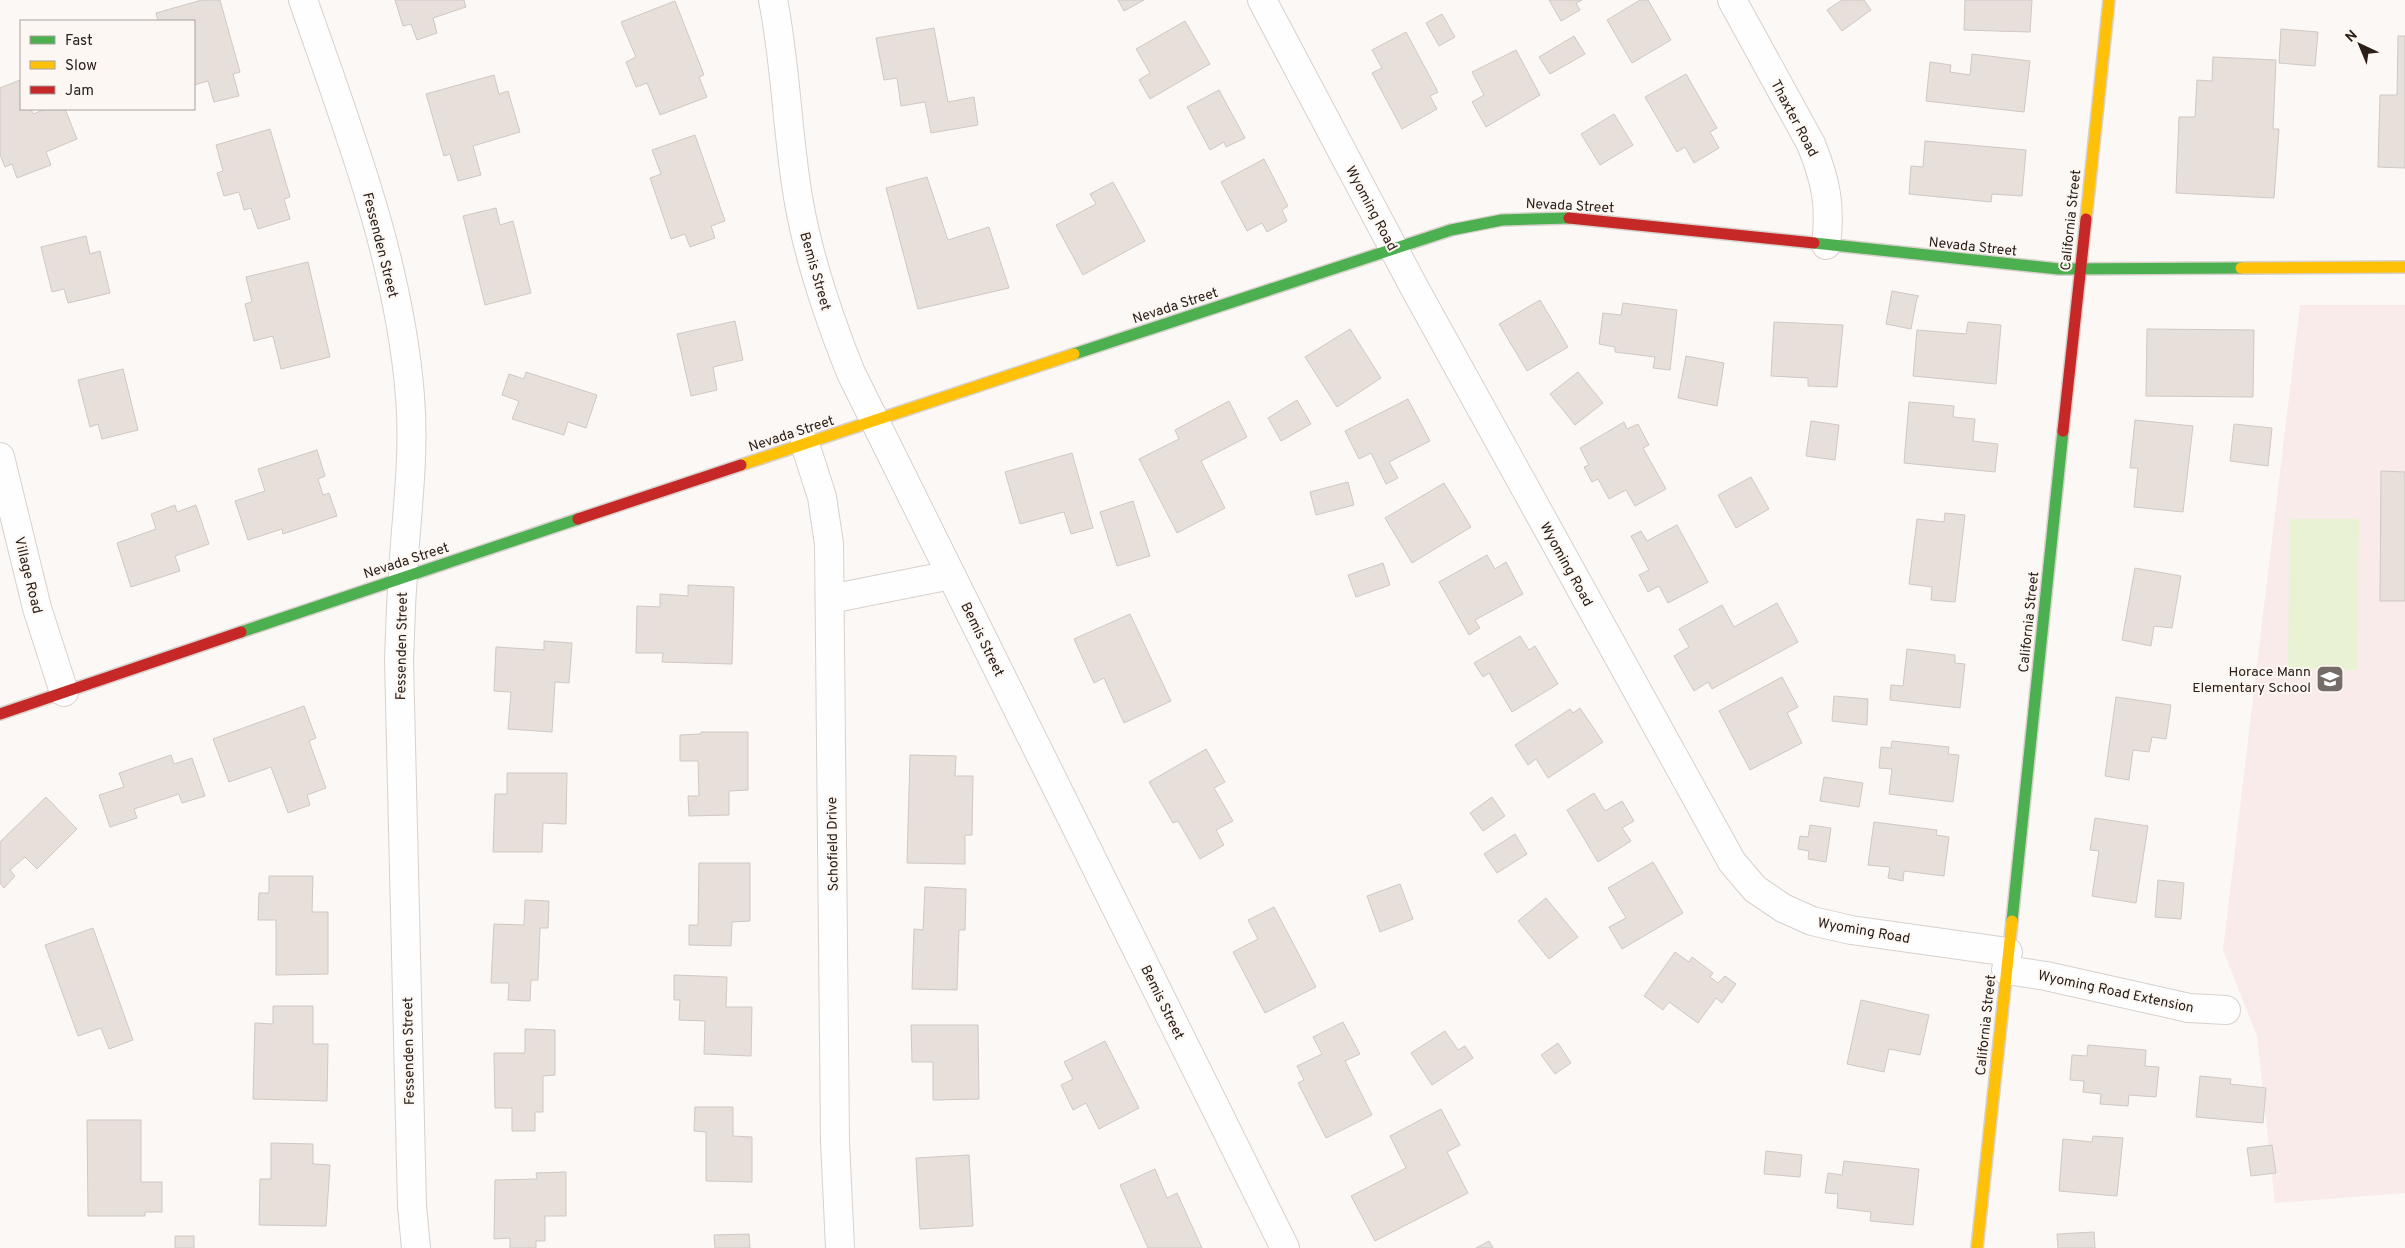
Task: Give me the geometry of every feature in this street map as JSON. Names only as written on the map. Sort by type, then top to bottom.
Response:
[{"type":"street","name":"Fessenden Street","points":[[302,0],[364,178],[384,249],[401,326],[410,397],[410,478],[402,577],[399,695],[412,1206],[416,1248]]},
{"type":"street","name":"Bemis Street","points":[[773,0],[795,179],[808,248],[841,349],[873,421],[1285,1248]]},
{"type":"street","name":"Wyoming Road","points":[[1262,0],[1393,248],[1732,862],[1755,889],[1784,908],[1812,920],[1851,930],[2007,961]]},
{"type":"street","name":"Thaxter Road","points":[[1732,0],[1811,144],[1819,165],[1829,204],[1826,245]]},
{"type":"street","name":"California Street","points":[[1977,1248],[2109,0]]},
{"type":"street","name":"Nevada Street","points":[[0,714],[402,577],[1393,248],[1487,221],[1546,217],[2019,266],[2080,269],[2405,266]]},
{"type":"street","name":"Schofield Drive","points":[[805,444],[822,497],[826,521],[830,599],[835,1141],[840,1248]]},
{"type":"street","name":"Village Road","points":[[0,457],[37,608],[64,692]]},
{"type":"street","points":[[830,599],[951,575]]},
{"type":"street","name":"Wyoming Road Extension","points":[[2007,961],[2046,976],[2174,1005],[2226,1010]]},
{"type":"shaded area","name":"Horace Mann Elementary School","points":[[2300,305],[2405,305],[2405,1193],[2275,1203],[2257,1036],[2223,950]]},
{"type":"green space","points":[[2290,519],[2359,519],[2357,670],[2288,669]]},
{"type":"building","points":[[202,0],[220,0],[240,72],[233,74],[239,96],[214,102],[208,81],[195,85],[195,20],[158,20],[156,13]]},
{"type":"building","points":[[395,0],[464,0],[466,7],[433,18],[437,33],[417,40],[411,24],[403,26]]},
{"type":"building","points":[[1118,0],[1144,0],[1124,11]]},
{"type":"building","points":[[1549,0],[1582,0],[1576,3],[1580,10],[1561,21]]},
{"type":"building","points":[[1640,0],[1648,0],[1671,40],[1632,63],[1607,20]]},
{"type":"building","points":[[1842,0],[1864,0],[1871,10],[1842,31],[1827,10]]},
{"type":"building","points":[[1965,0],[2032,0],[2030,32],[1964,30]]},
{"type":"building","points":[[675,1],[704,75],[699,77],[707,97],[660,115],[647,83],[636,87],[626,62],[636,57],[621,22]]},
{"type":"building","points":[[1442,14],[1455,37],[1439,46],[1426,23]]},
{"type":"building","points":[[1185,21],[1210,64],[1150,99],[1139,80],[1150,73],[1136,49]]},
{"type":"building","points":[[934,28],[948,102],[974,97],[978,125],[931,133],[925,102],[901,106],[897,78],[884,80],[876,38]]},
{"type":"building","points":[[2281,29],[2318,32],[2315,66],[2279,63]]},
{"type":"building","points":[[1406,32],[1438,92],[1430,96],[1437,109],[1402,129],[1372,73],[1382,68],[1372,50]]},
{"type":"building","points":[[1574,36],[1585,54],[1550,74],[1539,57]]},
{"type":"building","points":[[2398,36],[2405,36],[2405,168],[2378,167],[2380,95],[2397,95]]},
{"type":"building","points":[[1516,50],[1540,95],[1486,127],[1472,102],[1484,95],[1472,72]]},
{"type":"building","points":[[1972,54],[2030,61],[2024,112],[1926,101],[1930,62],[1951,65],[1950,72],[1970,75]]},
{"type":"building","points":[[2213,57],[2276,60],[2273,129],[2279,129],[2274,198],[2176,193],[2179,117],[2195,117],[2197,80],[2212,81]]},
{"type":"building","points":[[1686,74],[1717,128],[1710,132],[1719,148],[1694,163],[1685,147],[1677,152],[1645,97]]},
{"type":"building","points":[[494,75],[499,94],[508,91],[520,132],[473,146],[481,175],[458,181],[450,154],[444,156],[426,94]]},
{"type":"building","points":[[20,80],[20,110],[31,110],[33,114],[43,110],[65,110],[77,139],[46,152],[51,165],[17,178],[12,164],[5,167],[0,155],[0,88]]},
{"type":"building","points":[[1219,90],[1245,138],[1226,147],[1224,142],[1210,150],[1187,107]]},
{"type":"building","points":[[1614,114],[1633,145],[1600,165],[1581,134]]},
{"type":"building","points":[[270,129],[290,197],[284,199],[290,219],[258,229],[251,208],[244,210],[239,192],[224,196],[217,173],[223,171],[216,145]]},
{"type":"building","points":[[695,135],[725,221],[711,226],[715,238],[690,247],[685,234],[671,239],[650,178],[661,174],[652,150]]},
{"type":"building","points":[[1925,141],[2026,150],[2022,196],[1992,194],[1991,202],[1909,194],[1911,166],[1923,167]]},
{"type":"building","points":[[1264,159],[1288,206],[1282,210],[1287,221],[1267,232],[1262,223],[1247,231],[1221,182]]},
{"type":"building","points":[[927,177],[948,240],[989,227],[1009,288],[918,309],[886,188]]},
{"type":"building","points":[[1113,182],[1145,241],[1083,275],[1056,225],[1096,204],[1090,194]]},
{"type":"building","points":[[496,208],[500,225],[513,221],[531,293],[485,305],[463,216]]},
{"type":"building","points":[[86,236],[90,254],[100,251],[110,293],[68,303],[64,289],[52,292],[41,247]]},
{"type":"building","points":[[308,262],[330,357],[281,369],[273,336],[254,341],[245,304],[252,302],[246,277]]},
{"type":"building","points":[[1892,291],[1919,296],[1911,329],[1886,324]]},
{"type":"building","points":[[1540,300],[1568,347],[1527,371],[1499,324]]},
{"type":"building","points":[[1623,303],[1677,310],[1670,370],[1653,368],[1655,357],[1615,352],[1615,347],[1599,344],[1603,313],[1621,315]]},
{"type":"building","points":[[735,321],[743,360],[713,367],[717,390],[691,396],[677,334]]},
{"type":"building","points":[[1774,322],[1843,325],[1837,387],[1808,386],[1808,378],[1771,376]]},
{"type":"building","points":[[1968,322],[2001,325],[1996,384],[1913,376],[1917,330],[1966,334]]},
{"type":"building","points":[[1350,329],[1381,378],[1337,407],[1305,357]]},
{"type":"building","points":[[2147,329],[2254,330],[2253,397],[2146,396]]},
{"type":"building","points":[[1686,356],[1724,363],[1717,406],[1678,398]]},
{"type":"building","points":[[123,369],[138,430],[102,439],[98,424],[90,427],[78,380]]},
{"type":"building","points":[[526,372],[597,395],[586,428],[568,422],[564,435],[512,419],[519,401],[502,395],[509,374],[524,379]]},
{"type":"building","points":[[1578,372],[1603,403],[1575,425],[1550,394]]},
{"type":"building","points":[[1408,399],[1430,441],[1389,462],[1398,478],[1386,484],[1371,453],[1359,459],[1345,431]]},
{"type":"building","points":[[1297,400],[1311,424],[1281,441],[1268,418]]},
{"type":"building","points":[[1229,401],[1247,437],[1201,461],[1225,508],[1177,533],[1139,459],[1179,439],[1175,430]]},
{"type":"building","points":[[1909,402],[1954,406],[1953,417],[1975,419],[1973,441],[1998,444],[1995,472],[1904,463]]},
{"type":"building","points":[[2135,420],[2193,426],[2183,512],[2134,507],[2138,468],[2130,468]]},
{"type":"building","points":[[1811,421],[1839,425],[1835,460],[1806,456]]},
{"type":"building","points":[[1624,422],[1627,429],[1638,424],[1649,445],[1643,448],[1666,489],[1635,506],[1626,490],[1609,499],[1598,479],[1592,482],[1584,467],[1589,465],[1580,448]]},
{"type":"building","points":[[2234,424],[2272,428],[2268,466],[2230,461]]},
{"type":"building","points":[[317,450],[325,476],[318,479],[323,495],[329,493],[337,516],[283,534],[282,529],[248,540],[235,501],[265,491],[258,469]]},
{"type":"building","points":[[1072,453],[1093,528],[1071,534],[1064,512],[1020,524],[1005,472]]},
{"type":"building","points":[[2381,471],[2405,472],[2405,601],[2380,601]]},
{"type":"building","points":[[1751,477],[1769,509],[1736,528],[1718,495]]},
{"type":"building","points":[[1348,482],[1354,505],[1316,515],[1310,492]]},
{"type":"building","points":[[1444,483],[1471,527],[1412,563],[1385,518]]},
{"type":"building","points":[[1133,501],[1150,556],[1117,566],[1100,512]]},
{"type":"building","points":[[175,505],[177,512],[196,505],[209,544],[175,556],[180,571],[131,587],[117,543],[156,529],[151,514]]},
{"type":"building","points":[[1945,513],[1965,515],[1955,602],[1931,600],[1932,587],[1909,584],[1917,519],[1944,522]]},
{"type":"building","points":[[1677,525],[1708,582],[1668,603],[1659,586],[1648,592],[1639,575],[1649,570],[1631,536],[1641,531],[1647,541]]},
{"type":"building","points":[[1487,555],[1495,569],[1506,562],[1523,594],[1475,620],[1480,628],[1469,635],[1439,582]]},
{"type":"building","points":[[1383,563],[1390,585],[1356,597],[1348,575]]},
{"type":"building","points":[[2135,568],[2181,576],[2172,628],[2154,626],[2151,646],[2122,640]]},
{"type":"building","points":[[688,585],[734,587],[732,664],[662,662],[663,653],[636,653],[637,606],[660,607],[660,594],[688,596]]},
{"type":"building","points":[[1777,603],[1798,642],[1712,689],[1708,682],[1694,691],[1674,656],[1689,647],[1679,629],[1722,605],[1734,627]]},
{"type":"building","points":[[1130,614],[1171,701],[1124,723],[1104,678],[1094,683],[1074,639]]},
{"type":"building","points":[[1520,636],[1529,650],[1535,646],[1558,684],[1512,712],[1489,673],[1483,677],[1474,663]]},
{"type":"building","points":[[544,641],[572,643],[569,683],[555,682],[552,732],[508,729],[511,692],[494,691],[496,647],[544,650]]},
{"type":"building","points":[[1907,649],[1955,655],[1955,663],[1965,664],[1960,708],[1890,700],[1891,685],[1903,686]]},
{"type":"building","points":[[1782,677],[1798,707],[1787,713],[1802,743],[1750,770],[1719,711]]},
{"type":"building","points":[[1834,696],[1868,699],[1867,725],[1832,721]]},
{"type":"building","points":[[2116,697],[2171,705],[2166,739],[2152,737],[2149,752],[2133,750],[2129,780],[2105,776]]},
{"type":"building","points":[[304,706],[316,738],[309,741],[326,788],[307,795],[310,805],[288,813],[271,767],[229,782],[213,739]]},
{"type":"building","points":[[1580,708],[1603,742],[1548,778],[1536,759],[1528,765],[1515,745],[1570,709],[1573,713]]},
{"type":"building","points":[[701,732],[748,732],[748,790],[729,791],[729,815],[689,816],[688,796],[699,796],[698,761],[680,761],[680,735],[701,734]]},
{"type":"building","points":[[1892,741],[1949,747],[1948,754],[1959,755],[1953,802],[1889,794],[1892,769],[1879,768],[1881,747],[1891,748]]},
{"type":"building","points":[[1206,749],[1225,782],[1214,788],[1233,821],[1216,830],[1224,845],[1200,859],[1178,821],[1173,823],[1149,782]]},
{"type":"building","points":[[171,755],[174,764],[192,758],[205,796],[182,803],[179,794],[134,809],[137,818],[110,827],[99,795],[124,787],[119,773]]},
{"type":"building","points":[[910,755],[956,756],[955,776],[973,776],[972,835],[965,835],[965,864],[907,863]]},
{"type":"building","points":[[507,773],[567,773],[566,824],[543,823],[542,852],[493,852],[495,794],[507,794]]},
{"type":"building","points":[[1824,777],[1863,783],[1859,807],[1820,801]]},
{"type":"building","points":[[1594,793],[1605,811],[1622,801],[1634,821],[1622,828],[1631,841],[1598,862],[1567,810]]},
{"type":"building","points":[[46,797],[77,829],[37,869],[25,857],[10,870],[15,876],[4,888],[0,883],[0,842]]},
{"type":"building","points":[[1492,797],[1505,816],[1483,831],[1470,813]]},
{"type":"building","points":[[2095,818],[2148,826],[2136,903],[2092,896],[2099,851],[2090,850]]},
{"type":"building","points":[[1874,822],[1937,830],[1936,835],[1949,837],[1944,876],[1904,871],[1903,881],[1888,878],[1890,867],[1868,865]]},
{"type":"building","points":[[1810,825],[1831,828],[1826,862],[1808,859],[1809,851],[1798,849],[1800,836],[1808,837]]},
{"type":"building","points":[[1515,834],[1527,854],[1497,873],[1484,854]]},
{"type":"building","points":[[1653,862],[1683,913],[1622,949],[1609,927],[1626,918],[1608,888]]},
{"type":"building","points":[[699,863],[750,863],[750,921],[732,922],[731,946],[689,945],[689,925],[698,925]]},
{"type":"building","points":[[269,876],[313,876],[312,912],[328,912],[328,974],[276,975],[276,920],[258,920],[259,893],[269,893]]},
{"type":"building","points":[[2158,880],[2184,883],[2181,919],[2155,917]]},
{"type":"building","points":[[1400,884],[1413,919],[1380,932],[1367,896]]},
{"type":"building","points":[[925,887],[966,889],[965,930],[959,930],[957,990],[912,989],[914,929],[923,930]]},
{"type":"building","points":[[1546,898],[1578,937],[1549,959],[1518,921]]},
{"type":"building","points":[[525,900],[549,901],[548,928],[540,928],[538,980],[531,980],[530,1001],[508,1000],[509,983],[491,983],[494,924],[524,925]]},
{"type":"building","points":[[1274,907],[1316,987],[1265,1013],[1233,952],[1258,939],[1248,920]]},
{"type":"building","points":[[93,928],[133,1040],[109,1049],[101,1028],[78,1036],[45,945]]},
{"type":"building","points":[[1675,952],[1689,962],[1692,957],[1713,973],[1710,977],[1718,983],[1725,976],[1736,984],[1722,1003],[1716,998],[1698,1023],[1669,1002],[1663,1010],[1644,996]]},
{"type":"building","points":[[674,975],[727,977],[726,1007],[752,1007],[751,1056],[704,1054],[705,1021],[679,1020],[680,1000],[674,1000]]},
{"type":"building","points":[[1861,1000],[1929,1015],[1920,1055],[1889,1049],[1884,1072],[1847,1064]]},
{"type":"building","points":[[273,1006],[313,1006],[313,1044],[328,1044],[327,1101],[253,1099],[255,1023],[273,1024]]},
{"type":"building","points":[[1343,1022],[1360,1054],[1345,1061],[1372,1115],[1326,1138],[1298,1083],[1304,1080],[1297,1066],[1322,1054],[1313,1037]]},
{"type":"building","points":[[911,1025],[978,1025],[979,1099],[933,1100],[933,1062],[912,1062]]},
{"type":"building","points":[[525,1029],[555,1030],[555,1075],[543,1076],[543,1112],[535,1112],[535,1131],[512,1131],[512,1108],[495,1108],[494,1053],[525,1053]]},
{"type":"building","points":[[1445,1031],[1458,1050],[1465,1046],[1473,1058],[1432,1085],[1411,1053]]},
{"type":"building","points":[[1105,1041],[1139,1108],[1099,1129],[1086,1103],[1073,1110],[1061,1085],[1073,1079],[1064,1062]]},
{"type":"building","points":[[1558,1043],[1571,1063],[1555,1074],[1541,1055]]},
{"type":"building","points":[[2088,1045],[2146,1050],[2145,1066],[2159,1067],[2156,1097],[2129,1095],[2128,1106],[2100,1104],[2101,1094],[2083,1092],[2084,1081],[2070,1080],[2072,1055],[2087,1056]]},
{"type":"building","points":[[2200,1076],[2231,1079],[2230,1084],[2266,1088],[2263,1123],[2196,1117]]},
{"type":"building","points":[[695,1107],[733,1107],[733,1136],[752,1137],[752,1182],[706,1181],[706,1132],[694,1131]]},
{"type":"building","points":[[1441,1109],[1460,1145],[1447,1152],[1468,1193],[1375,1241],[1351,1196],[1406,1168],[1390,1136]]},
{"type":"building","points":[[87,1120],[141,1120],[141,1182],[162,1182],[162,1212],[145,1212],[145,1216],[88,1216]]},
{"type":"building","points":[[2093,1136],[2123,1138],[2117,1196],[2059,1191],[2063,1139],[2092,1142]]},
{"type":"building","points":[[271,1143],[313,1144],[313,1164],[330,1165],[326,1226],[259,1225],[260,1179],[271,1179]]},
{"type":"building","points":[[2272,1145],[2276,1173],[2251,1176],[2247,1148]]},
{"type":"building","points":[[1766,1151],[1802,1155],[1800,1177],[1764,1174]]},
{"type":"building","points":[[969,1155],[973,1226],[920,1229],[916,1158]]},
{"type":"building","points":[[1844,1161],[1919,1169],[1913,1225],[1870,1221],[1871,1212],[1837,1208],[1838,1194],[1825,1193],[1828,1173],[1842,1175]]},
{"type":"building","points":[[1155,1169],[1167,1198],[1177,1193],[1202,1248],[1148,1248],[1120,1185]]},
{"type":"building","points":[[566,1172],[566,1216],[545,1216],[545,1241],[536,1241],[536,1248],[510,1248],[510,1238],[494,1239],[495,1180],[537,1179],[536,1173]]},
{"type":"building","points":[[2094,1232],[2095,1248],[2058,1248],[2057,1234]]},
{"type":"building","points":[[749,1234],[750,1248],[715,1248],[714,1235]]},
{"type":"building","points":[[175,1236],[194,1236],[194,1248],[175,1248]]},
{"type":"building","points":[[1489,1241],[1493,1248],[1476,1248]]},
{"type":"traffic: fast","points":[[1074,354],[1451,230],[1502,220],[1569,218]]},
{"type":"traffic: fast","points":[[1814,243],[2059,269],[2241,268]]},
{"type":"traffic: fast","points":[[2012,921],[2063,431]]},
{"type":"traffic: fast","points":[[241,632],[578,519]]},
{"type":"traffic: slow","points":[[2086,219],[2109,0]]},
{"type":"traffic: slow","points":[[2241,268],[2405,267]]},
{"type":"traffic: slow","points":[[741,465],[1074,354]]},
{"type":"traffic: slow","points":[[1977,1248],[2012,921]]},
{"type":"traffic: jam","points":[[1569,218],[1814,243]]},
{"type":"traffic: jam","points":[[2063,431],[2086,219]]},
{"type":"traffic: jam","points":[[578,519],[741,465]]},
{"type":"traffic: jam","points":[[0,714],[241,632]]},
{"type":"place","name":"Horace Mann Elementary School","points":[[2330,679]]}]
